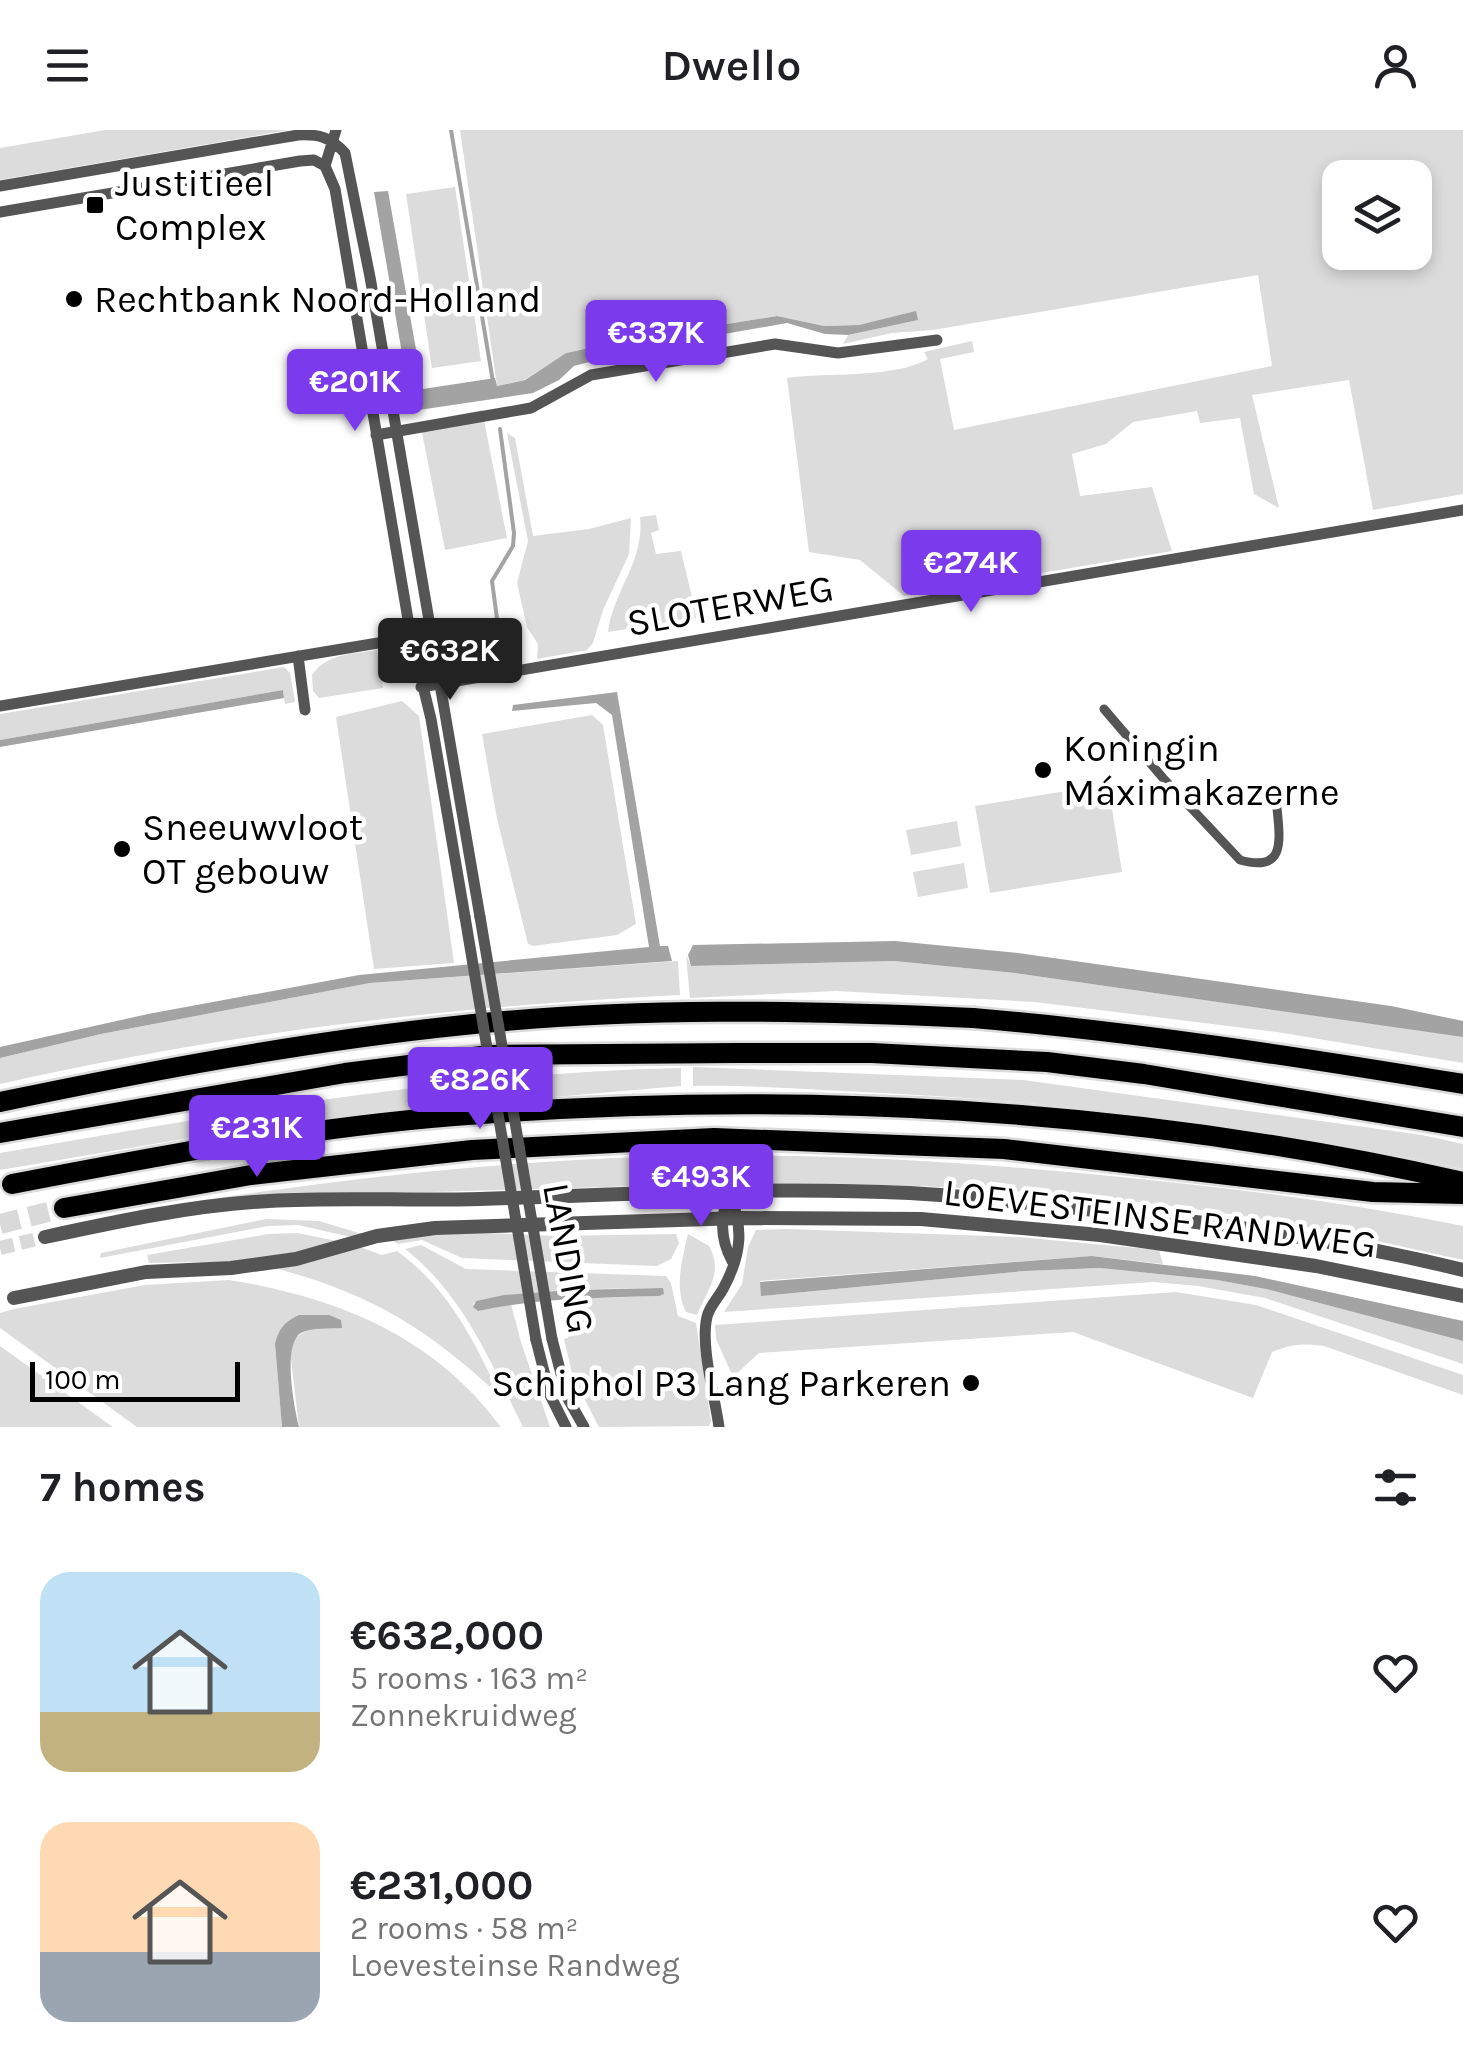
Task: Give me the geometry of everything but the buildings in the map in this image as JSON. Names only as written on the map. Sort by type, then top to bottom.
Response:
[{"type":"highway","points":[[0,1102],[215,1060],[467,1024],[738,1012],[847,1012],[1103,1029],[1463,1084]]},
{"type":"highway","points":[[0,1133],[345,1073],[489,1055],[738,1052],[872,1053],[1047,1062],[1144,1074],[1463,1128]]},
{"type":"highway","points":[[12,1184],[199,1148],[451,1116],[664,1104],[930,1109],[1058,1118],[1284,1146],[1463,1182]]},
{"type":"highway","points":[[64,1208],[251,1174],[472,1150],[714,1138],[1004,1149],[1373,1192],[1463,1194]]},
{"type":"street","points":[[0,186],[298,135],[334,135],[324,166],[314,160],[300,161],[0,212]]},
{"type":"street","name":"LANDING","points":[[334,135],[352,174],[552,1340],[567,1397],[584,1427]]},
{"type":"street","name":"LANDING","points":[[324,166],[335,189],[411,637],[431,720],[536,1340],[550,1394],[566,1427]]},
{"type":"street","points":[[376,435],[530,408],[591,374],[775,344],[838,353],[937,340]]},
{"type":"street","name":"SLOTERWEG","points":[[421,687],[1463,510]]},
{"type":"street","points":[[0,706],[432,634]]},
{"type":"street","points":[[298,656],[305,710]]},
{"type":"street","points":[[1104,709],[1240,860],[1265,862],[1276,854],[1280,841],[1277,808]]},
{"type":"street","points":[[720,1427],[706,1318],[739,1248],[740,1218],[729,1191]]},
{"type":"street","points":[[729,1191],[721,1220],[725,1248],[732,1261]]},
{"type":"street","name":"LOEVESTEINSE RANDWEG","points":[[46,1237],[187,1210],[266,1201],[729,1191],[909,1193],[1232,1225],[1463,1270]]},
{"type":"street","name":"LOEVESTEINSE RANDWEG","points":[[14,1298],[146,1272],[232,1268],[296,1259],[377,1236],[436,1228],[740,1218],[921,1219],[1100,1235],[1316,1266],[1463,1296]]},
{"type":"shaded area","points":[[105,130],[289,130],[0,180],[0,148]]},
{"type":"shaded area","points":[[460,130],[1463,130],[1463,494],[1373,510],[1349,380],[1252,395],[1279,508],[1254,494],[1240,418],[1200,423],[1197,411],[1133,422],[1106,444],[1072,454],[1080,496],[1152,487],[1172,551],[904,596],[860,560],[809,552],[787,378],[897,370],[928,359],[924,352],[972,341],[974,352],[940,359],[954,430],[1272,366],[1258,275],[843,344],[848,335],[917,320],[916,312],[859,325],[824,326],[777,316],[566,353],[524,380],[497,386]]},
{"type":"shaded area","points":[[455,187],[481,361],[432,368],[406,194]]},
{"type":"shaded area","points":[[388,191],[423,389],[495,378],[497,386],[525,380],[566,353],[777,316],[824,326],[859,325],[916,311],[918,320],[848,335],[825,334],[787,323],[639,349],[574,366],[559,380],[533,393],[412,411],[374,192]]},
{"type":"shaded area","points":[[482,410],[507,538],[445,550],[420,422]]},
{"type":"shaded area","points":[[507,433],[515,438],[533,536],[589,529],[631,518],[629,554],[587,650],[537,659],[538,644],[527,627],[517,583],[528,541]]},
{"type":"shaded area","points":[[656,515],[659,530],[651,533],[656,554],[681,551],[697,618],[608,632],[638,548],[640,517]]},
{"type":"shaded area","points":[[377,650],[383,688],[319,698],[313,691],[312,675],[325,662]]},
{"type":"shaded area","points":[[284,667],[290,673],[295,702],[285,704],[283,690],[0,740],[0,714]]},
{"type":"shaded area","points":[[283,690],[284,698],[0,747],[0,740]]},
{"type":"shaded area","points":[[617,692],[660,946],[668,946],[672,961],[370,983],[101,1034],[0,1058],[0,1047],[148,1014],[359,975],[649,947],[612,715],[596,703],[512,711],[513,705]]},
{"type":"shaded area","points":[[402,701],[419,716],[454,963],[374,969],[336,717]]},
{"type":"shaded area","points":[[592,715],[603,725],[636,924],[617,935],[533,946],[528,944],[497,819],[482,734]]},
{"type":"shaded area","points":[[1108,784],[1122,872],[990,893],[975,806]]},
{"type":"shaded area","points":[[957,821],[961,846],[911,855],[906,830]]},
{"type":"shaded area","points":[[964,863],[968,888],[918,897],[913,872]]},
{"type":"shaded area","points":[[895,941],[1018,953],[1391,1006],[1463,1021],[1463,1037],[1015,973],[894,961],[691,966],[688,955],[693,945]]},
{"type":"shaded area","points":[[686,955],[691,966],[894,961],[1015,973],[1460,1036],[1463,1063],[1277,1032],[1035,1002],[836,991],[690,998]]},
{"type":"shaded area","points":[[678,961],[680,995],[509,1006],[338,1024],[168,1050],[0,1084],[0,1058],[101,1034],[370,983]]},
{"type":"shaded area","points":[[693,1067],[1023,1080],[1422,1135],[1463,1144],[1463,1169],[1247,1129],[1101,1110],[883,1093],[693,1086]]},
{"type":"shaded area","points":[[681,1068],[681,1086],[260,1126],[0,1170],[0,1153],[254,1110],[510,1078]]},
{"type":"shaded area","points":[[712,1155],[712,1184],[326,1195],[132,1212],[421,1172]]},
{"type":"shaded area","points":[[716,1156],[943,1162],[1272,1194],[1463,1226],[1463,1260],[1234,1215],[1087,1197],[864,1184],[716,1183]]},
{"type":"shaded area","points":[[266,1219],[319,1221],[362,1234],[355,1238],[298,1225],[268,1226],[100,1258],[101,1253]]},
{"type":"shaded area","points":[[756,1230],[1018,1237],[1159,1250],[1163,1264],[1092,1256],[760,1281],[762,1296],[1025,1271],[1100,1268],[1266,1289],[1463,1341],[1463,1364],[1265,1298],[1153,1282],[724,1312],[742,1284],[748,1247]]},
{"type":"shaded area","points":[[463,1232],[555,1236],[676,1234],[679,1243],[671,1259],[657,1266],[462,1258],[422,1240],[398,1244],[391,1240]]},
{"type":"shaded area","points":[[297,1233],[342,1242],[253,1261],[149,1263],[147,1255],[269,1234]]},
{"type":"shaded area","points":[[688,1234],[709,1246],[715,1265],[697,1315],[686,1312],[680,1293]]},
{"type":"shaded area","points":[[354,1245],[382,1255],[397,1251],[431,1281],[469,1335],[500,1396],[447,1350],[395,1315],[338,1288],[271,1267]]},
{"type":"shaded area","points":[[421,1245],[466,1269],[666,1276],[678,1316],[696,1323],[709,1426],[599,1427],[573,1377],[564,1339],[568,1338],[562,1299],[659,1296],[662,1288],[545,1291],[473,1304],[478,1310],[511,1304],[550,1427],[523,1427],[459,1308],[405,1249]]},
{"type":"shaded area","points":[[1092,1256],[1255,1276],[1463,1321],[1463,1341],[1266,1289],[1100,1268],[1025,1271],[761,1296],[760,1282]]},
{"type":"shaded area","points":[[229,1280],[308,1297],[380,1326],[445,1368],[475,1395],[501,1427],[299,1427],[290,1351],[294,1339],[329,1315],[275,1344],[282,1427],[137,1427],[0,1328],[0,1313],[14,1309],[145,1285]]},
{"type":"shaded area","points":[[663,1288],[664,1294],[659,1296],[546,1301],[478,1311],[473,1307],[476,1301],[504,1295]]},
{"type":"shaded area","points":[[1176,1292],[1256,1305],[1463,1375],[1463,1395],[1324,1346],[1292,1346],[1272,1352],[1253,1398],[1073,1332],[759,1353],[733,1377],[716,1339],[715,1325]]},
{"type":"shaded area","points":[[299,1315],[329,1315],[341,1320],[342,1328],[310,1330],[295,1339],[291,1377],[299,1427],[282,1427],[275,1344],[283,1326]]},
{"type":"shaded area","points":[[0,1346],[103,1420],[113,1427],[0,1427]]},
{"type":"waterway","points":[[451,130],[493,382]]},
{"type":"waterway","points":[[499,634],[492,581],[513,546],[514,533],[500,429]]},
{"type":"tunnel","points":[[0,1224],[64,1208]]},
{"type":"tunnel","points":[[0,1248],[45,1237]]},
{"type":"place","name":"Justitieel Complex","points":[[95,205]]},
{"type":"place","name":"Rechtbank Noord-Holland","points":[[74,299]]},
{"type":"place","name":"Koningin Máximakazerne","points":[[1043,770]]},
{"type":"place","name":"Sneeuwvloot OT gebouw","points":[[122,849]]},
{"type":"place","name":"Schiphol P3 Lang Parkeren","points":[[971,1383]]}]
